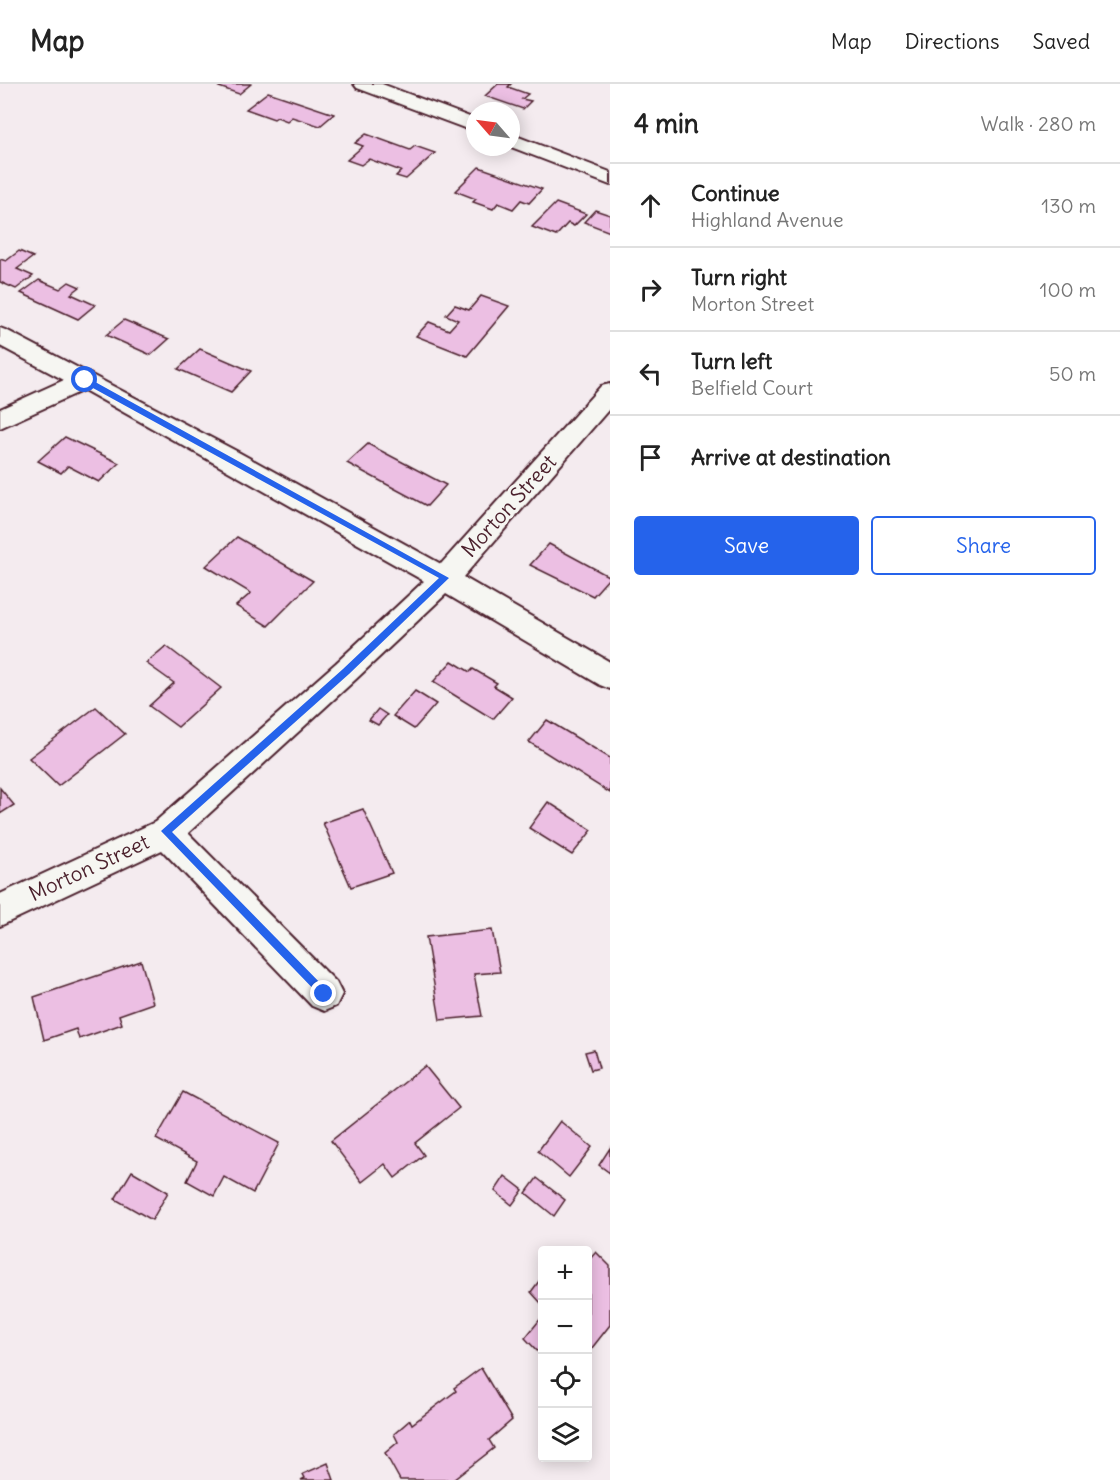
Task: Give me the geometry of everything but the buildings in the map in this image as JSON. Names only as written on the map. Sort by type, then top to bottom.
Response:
[{"type":"street","points":[[364,84],[466,123]]},
{"type":"street","points":[[406,100],[424,84]]},
{"type":"street","points":[[520,143],[610,178]]},
{"type":"street","points":[[0,336],[85,380],[445,578],[610,676]]},
{"type":"street","points":[[0,420],[85,380]]},
{"type":"street","name":"Morton Street","points":[[0,910],[166,831],[346,671],[445,578],[610,392]]},
{"type":"street","points":[[166,831],[324,994]]},
{"type":"route","points":[[85,380],[445,578],[346,671],[166,831],[324,994]]}]
